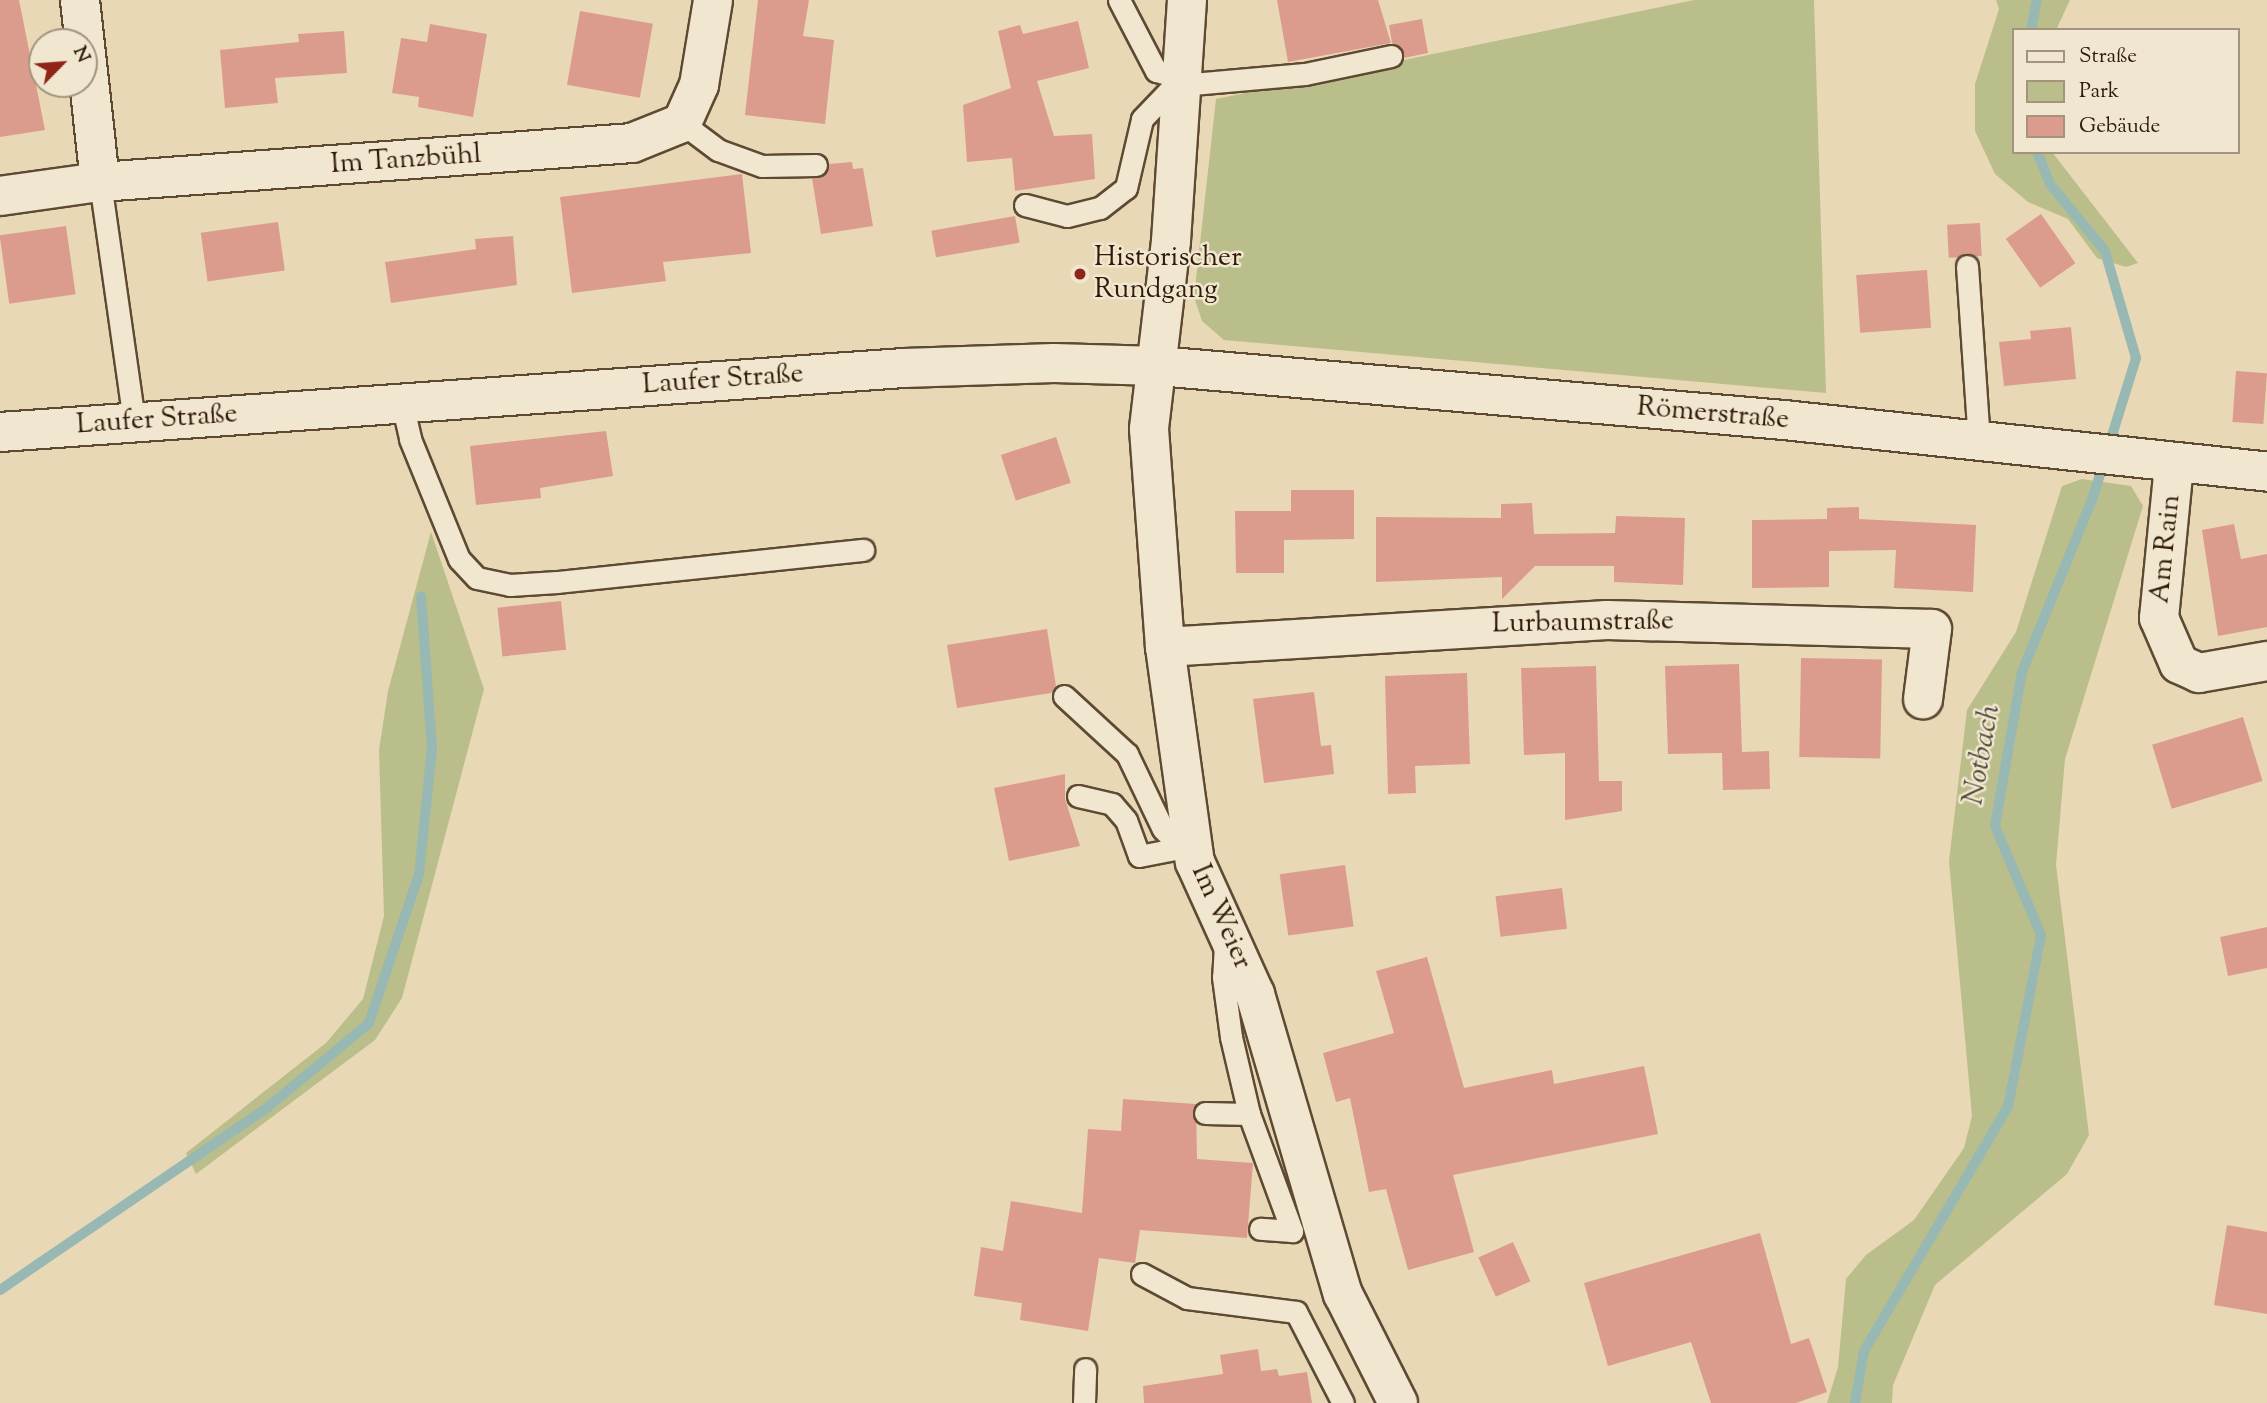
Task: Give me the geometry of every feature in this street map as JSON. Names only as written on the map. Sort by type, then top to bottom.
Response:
[{"type":"street","points":[[80,0],[100,182]]},
{"type":"street","points":[[682,122],[699,85],[713,0]]},
{"type":"street","points":[[1158,366],[1187,0]]},
{"type":"street","name":"Im Tanzbühl","points":[[0,196],[100,182],[632,143],[682,122]]},
{"type":"street","name":"Laufer Straße","points":[[0,432],[904,368],[1158,366]]},
{"type":"street","name":"Römerstraße","points":[[1158,366],[1979,442],[2157,463],[2267,472]]},
{"type":"street","name":"Im Weier","points":[[1158,366],[1149,429],[1150,480],[1188,855],[1255,994],[1283,1079],[1343,1294],[1398,1403]]},
{"type":"street","name":"Am Rain","points":[[2157,463],[2159,618],[2179,664],[2199,673],[2267,661]]},
{"type":"street","name":"Lurbaumstraße","points":[[1165,648],[1607,620],[1931,629],[1923,699]]},
{"type":"lane","points":[[1119,0],[1156,71],[1181,81],[1305,74],[1391,57]]},
{"type":"lane","points":[[1025,205],[1067,216],[1100,208],[1125,188],[1142,119],[1181,81]]},
{"type":"lane","points":[[682,122],[718,150],[762,166],[816,165]]},
{"type":"lane","points":[[100,182],[134,421]]},
{"type":"lane","points":[[1967,266],[1979,442]]},
{"type":"lane","points":[[402,403],[410,439],[459,559],[477,578],[510,585],[557,582],[863,550]]},
{"type":"lane","points":[[1064,696],[1127,754],[1163,830],[1188,855]]},
{"type":"lane","points":[[1078,796],[1112,804],[1126,820],[1139,856],[1188,855]]},
{"type":"lane","points":[[1226,931],[1223,977],[1249,1114],[1292,1231],[1260,1229]]},
{"type":"lane","points":[[1205,1113],[1249,1114]]},
{"type":"lane","points":[[1142,1274],[1187,1298],[1296,1312],[1343,1403]]},
{"type":"lane","points":[[1084,1403],[1085,1369]]},
{"type":"green space","points":[[1694,0],[1814,0],[1826,393],[1224,340],[1202,321],[1194,297],[1216,99]]},
{"type":"green space","points":[[1996,0],[2070,0],[2057,28],[2011,28],[2011,154],[2054,154],[2138,263],[2126,267],[2097,258],[2068,219],[2028,202],[1995,174],[1975,131],[1975,84],[1999,9]]},
{"type":"green space","points":[[2082,479],[2131,486],[2143,506],[2065,759],[2056,865],[2089,1135],[2067,1174],[1935,1285],[1893,1385],[1892,1403],[1827,1403],[1838,1367],[1846,1279],[1866,1255],[1914,1220],[1964,1148],[1972,1116],[1949,861],[1967,710],[2016,632],[2062,486]]},
{"type":"green space","points":[[431,532],[484,689],[402,998],[375,1040],[196,1174],[186,1153],[326,1043],[363,999],[384,916],[379,750],[388,691]]},
{"type":"building","points":[[0,0],[19,0],[28,45],[28,98],[39,98],[45,130],[0,137]]},
{"type":"building","points":[[758,0],[809,0],[803,36],[834,40],[825,124],[745,115]]},
{"type":"building","points":[[1277,0],[1378,0],[1391,43],[1288,62]]},
{"type":"building","points":[[580,11],[653,24],[640,98],[567,85]]},
{"type":"building","points":[[1422,19],[1428,53],[1404,58],[1392,43],[1389,25]]},
{"type":"building","points":[[1078,21],[1089,68],[1037,81],[1054,136],[1092,134],[1095,179],[1015,191],[1012,158],[967,162],[963,105],[1011,88],[998,31],[1020,25],[1023,34]]},
{"type":"building","points":[[430,24],[487,34],[473,117],[418,107],[419,97],[392,93],[401,38],[427,42]]},
{"type":"building","points":[[344,31],[347,73],[275,78],[278,103],[225,108],[220,50],[299,42],[298,34]]},
{"type":"building","points":[[852,162],[853,169],[863,168],[873,226],[821,234],[812,178],[823,176],[829,164]]},
{"type":"building","points":[[742,174],[751,253],[663,262],[666,281],[572,293],[560,197]]},
{"type":"building","points":[[2041,214],[2075,263],[2040,288],[2006,239]]},
{"type":"building","points":[[1015,216],[1020,243],[936,257],[931,231]]},
{"type":"building","points":[[278,222],[285,271],[208,281],[201,233]]},
{"type":"building","points":[[1980,223],[1982,256],[1949,258],[1947,225]]},
{"type":"building","points":[[66,226],[76,294],[9,304],[0,235]]},
{"type":"building","points":[[513,236],[517,285],[391,303],[385,262],[476,249],[475,239]]},
{"type":"building","points":[[1927,270],[1931,328],[1860,333],[1856,275]]},
{"type":"building","points":[[2071,327],[2076,379],[2004,386],[1999,342],[2031,339],[2030,331]]},
{"type":"building","points":[[2236,371],[2267,373],[2263,424],[2232,422]]},
{"type":"building","points":[[606,431],[613,476],[540,488],[541,498],[476,505],[470,446]]},
{"type":"building","points":[[1056,437],[1071,483],[1016,501],[1001,455]]},
{"type":"building","points":[[1291,490],[1354,490],[1354,539],[1284,540],[1284,573],[1236,573],[1235,511],[1291,511]]},
{"type":"building","points":[[1532,503],[1534,534],[1615,533],[1616,516],[1685,518],[1683,585],[1614,582],[1614,566],[1535,566],[1502,599],[1502,577],[1376,582],[1376,517],[1501,518],[1501,504]]},
{"type":"building","points":[[1859,507],[1859,519],[1976,525],[1973,592],[1894,588],[1896,550],[1829,551],[1829,587],[1752,588],[1752,520],[1827,519],[1827,508]]},
{"type":"building","points":[[2234,524],[2241,559],[2267,554],[2267,627],[2218,636],[2202,530]]},
{"type":"building","points":[[561,601],[566,650],[502,656],[497,608]]},
{"type":"building","points":[[1047,629],[1056,686],[1051,693],[957,708],[947,645]]},
{"type":"building","points":[[1801,658],[1882,659],[1880,758],[1799,757]]},
{"type":"building","points":[[1739,664],[1742,752],[1769,751],[1770,789],[1723,790],[1722,753],[1668,754],[1665,666]]},
{"type":"building","points":[[1596,666],[1599,781],[1622,781],[1622,811],[1565,820],[1565,753],[1524,755],[1521,668]]},
{"type":"building","points":[[1467,673],[1470,764],[1415,766],[1416,793],[1388,794],[1385,676]]},
{"type":"building","points":[[1314,692],[1321,746],[1331,745],[1334,774],[1264,783],[1253,699]]},
{"type":"building","points":[[2243,717],[2263,781],[2172,809],[2152,745]]},
{"type":"building","points":[[1065,774],[1065,799],[1080,846],[1009,861],[994,788]]},
{"type":"building","points":[[1345,865],[1354,926],[1288,936],[1280,874]]},
{"type":"building","points":[[1562,888],[1567,929],[1500,937],[1495,896]]},
{"type":"building","points":[[2267,927],[2267,968],[2228,976],[2220,937]]},
{"type":"building","points":[[1427,957],[1464,1088],[1552,1070],[1554,1084],[1644,1066],[1658,1134],[1453,1175],[1474,1252],[1408,1270],[1386,1189],[1369,1192],[1350,1098],[1336,1102],[1323,1053],[1394,1033],[1376,971]]},
{"type":"building","points":[[1123,1099],[1196,1104],[1197,1159],[1253,1163],[1247,1238],[1140,1230],[1135,1263],[1099,1258],[1088,1331],[1020,1320],[1022,1303],[974,1296],[981,1247],[1003,1251],[1011,1201],[1082,1213],[1088,1129],[1121,1131]]},
{"type":"building","points":[[2227,1225],[2267,1232],[2267,1314],[2214,1305]]},
{"type":"building","points":[[1760,1233],[1791,1344],[1809,1338],[1827,1392],[1796,1403],[1711,1403],[1691,1342],[1608,1366],[1584,1283]]},
{"type":"building","points":[[1513,1242],[1530,1281],[1496,1297],[1478,1257]]},
{"type":"building","points":[[1258,1349],[1261,1371],[1277,1369],[1279,1376],[1307,1372],[1312,1403],[1144,1403],[1143,1386],[1223,1374],[1220,1355]]},
{"type":"waterway","name":"Notbach","points":[[2031,28],[2037,0]]},
{"type":"waterway","name":"Notbach","points":[[1855,1403],[1864,1351],[2008,1107],[2041,935],[1995,826],[2022,672],[2093,497],[2136,358],[2105,251],[2050,184],[2038,154]]},
{"type":"waterway","points":[[0,1290],[268,1107],[369,1023],[419,874],[432,749],[421,596]]},
{"type":"place","name":"Historischer Rundgang","points":[[1080,274]]}]
